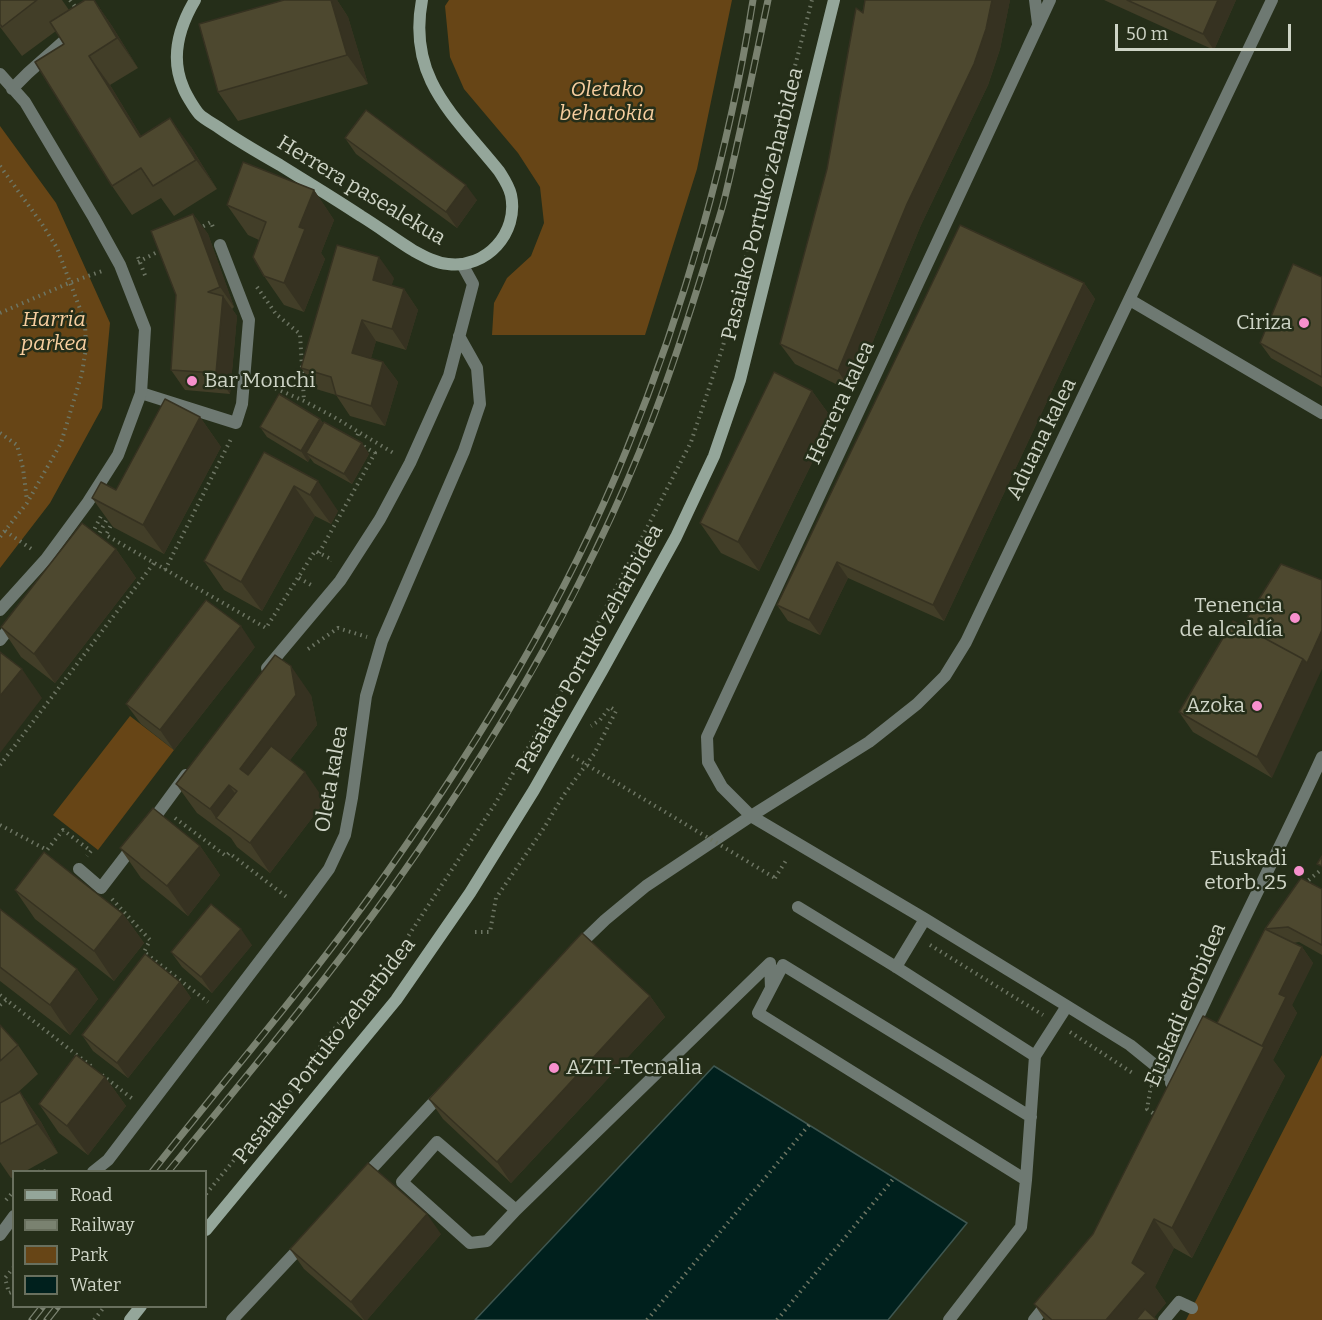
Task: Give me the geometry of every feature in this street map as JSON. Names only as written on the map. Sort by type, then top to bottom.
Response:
[{"type":"main road","name":"Herrera pasealekua","points":[[195,0],[185,16],[178,40],[177,67],[183,88],[199,113],[431,260],[447,264],[462,264],[484,257],[496,248],[506,234],[513,206],[506,181],[444,105],[430,80],[422,56],[419,34],[422,0]]},
{"type":"main road","name":"Pasaiako Portuko zeharbidea","points":[[207,1229],[396,1000],[470,893],[534,790],[676,537],[714,456],[740,380],[834,0]]},
{"type":"main road","points":[[130,1320],[139,1308]]},
{"type":"street","points":[[1035,0],[1038,25]]},
{"type":"street","name":"Herrera kalea","points":[[1050,0],[707,737],[708,762],[722,788],[751,816],[925,919],[1130,1045],[1172,1079]]},
{"type":"street","name":"Aduana kalea","points":[[565,959],[605,920],[646,886],[751,816],[869,742],[917,704],[945,676],[966,642],[1272,0]]},
{"type":"street","points":[[12,89],[80,27]]},
{"type":"street","points":[[0,74],[25,102],[120,265],[145,330],[141,393],[118,455],[88,502],[46,559],[0,610]]},
{"type":"street","points":[[141,393],[236,423],[242,404],[249,321],[220,245]]},
{"type":"street","points":[[262,674],[340,580],[380,519],[410,463],[448,376],[473,285],[462,264]]},
{"type":"street","points":[[1130,300],[1322,413]]},
{"type":"street","name":"Oleta kalea","points":[[96,1170],[108,1160],[301,907],[329,869],[345,836],[366,696],[382,641],[464,451],[480,404],[477,369],[459,336]]},
{"type":"street","points":[[67,531],[72,550]]},
{"type":"street","points":[[0,640],[22,613]]},
{"type":"street","name":"Euskadi etorbidea","points":[[1160,1118],[1172,1079],[1232,943],[1322,757]]},
{"type":"street","points":[[79,869],[101,888],[191,770]]},
{"type":"street","points":[[798,907],[1035,1056]]},
{"type":"street","points":[[896,967],[925,919]]},
{"type":"street","points":[[516,1210],[437,1142],[402,1182],[470,1243],[486,1240],[770,963],[771,988]]},
{"type":"street","points":[[1026,1180],[758,1013],[783,965],[1031,1117]]},
{"type":"street","points":[[949,1320],[1021,1227],[1035,1056],[1067,1006]]},
{"type":"street","points":[[353,1189],[449,1085]]},
{"type":"street","points":[[0,1235],[12,1219]]},
{"type":"street","points":[[232,1320],[313,1232]]},
{"type":"street","points":[[1034,1320],[1060,1288]]},
{"type":"street","points":[[1164,1320],[1179,1302],[1192,1308]]},
{"type":"path","points":[[207,1193],[300,1080],[309,1061],[343,1018],[361,1005],[376,985],[495,804],[578,662],[691,442],[723,346],[812,0]]},
{"type":"path","points":[[0,166],[57,248],[85,322],[86,348],[82,373],[61,443],[27,502],[0,537]]},
{"type":"path","points":[[141,262],[168,246]]},
{"type":"path","points":[[0,313],[69,283],[120,265]]},
{"type":"path","points":[[276,314],[300,334],[304,401]]},
{"type":"path","points":[[245,374],[304,401],[410,463]]},
{"type":"path","points":[[165,570],[229,445],[236,423]]},
{"type":"path","points":[[319,553],[375,453],[355,441],[359,432]]},
{"type":"path","points":[[0,433],[17,445],[23,468],[27,502]]},
{"type":"path","points":[[88,502],[104,511],[91,536],[96,539],[113,508]]},
{"type":"path","points":[[113,520],[106,535],[266,628],[315,551],[331,559],[327,565]]},
{"type":"path","points":[[5,531],[46,559]]},
{"type":"path","points":[[0,765],[154,563]]},
{"type":"path","points":[[305,651],[338,628],[382,641]]},
{"type":"path","points":[[475,932],[490,932],[496,898],[563,796],[594,754],[616,711],[610,707],[600,720],[588,728]]},
{"type":"path","points":[[572,756],[775,878],[786,858],[796,864]]},
{"type":"path","points":[[162,808],[226,856],[230,853],[301,907]]},
{"type":"path","points":[[0,825],[48,850],[63,830],[91,851],[79,869]]},
{"type":"path","points":[[1300,886],[1322,869]]},
{"type":"path","points":[[101,888],[150,940],[144,952],[220,1012]]},
{"type":"path","points":[[915,936],[1135,1074]]},
{"type":"path","points":[[0,995],[146,1109]]},
{"type":"path","points":[[0,1005],[6,1000]]},
{"type":"path","points":[[1143,1080],[1151,1086],[1147,1109],[1160,1118]]},
{"type":"path","points":[[647,1320],[808,1125]]},
{"type":"path","points":[[777,1320],[894,1178]]},
{"type":"path","points":[[12,1269],[5,1278],[9,1293],[12,1292]]},
{"type":"path","points":[[94,1320],[103,1308]]},
{"type":"green space","name":"Oletako behatokia","points":[[449,0],[732,0],[697,169],[645,335],[492,335],[494,303],[507,278],[531,256],[544,223],[540,187],[518,153],[464,89],[450,57],[445,6]]},
{"type":"green space","name":"Harria parkea","points":[[0,126],[56,203],[110,323],[102,408],[50,503],[0,568]]},
{"type":"green space","points":[[130,716],[174,750],[98,850],[53,815]]},
{"type":"green space","points":[[1322,1055],[1322,1320],[1186,1320],[1192,1308]]},
{"type":"water","points":[[714,1066],[967,1223],[888,1320],[475,1320]]},
{"type":"building","points":[[0,0],[37,0],[2,27]]},
{"type":"building","points":[[85,0],[94,0],[117,38],[89,56],[140,137],[170,118],[196,160],[153,186],[141,168],[112,186],[35,62],[64,44],[50,22]]},
{"type":"building","points":[[284,0],[331,0],[347,55],[218,92],[199,24]]},
{"type":"building","points":[[865,0],[992,0],[986,29],[974,64],[907,204],[838,371],[780,344],[827,169],[856,8],[863,13]]},
{"type":"building","points":[[1127,0],[1218,0],[1203,34]]},
{"type":"building","points":[[366,110],[466,185],[446,212],[345,138]]},
{"type":"building","points":[[243,162],[314,190],[299,227],[305,229],[284,283],[264,276],[253,257],[266,222],[227,205]]},
{"type":"building","points":[[193,214],[220,287],[208,292],[223,296],[216,373],[171,370],[176,295],[151,231]]},
{"type":"building","points":[[960,225],[1084,283],[933,605],[837,562],[809,620],[777,605]]},
{"type":"building","points":[[337,245],[379,257],[373,280],[404,289],[392,329],[362,320],[352,353],[383,362],[371,406],[336,395],[331,377],[301,368]]},
{"type":"building","name":"Ciriza","points":[[1293,264],[1322,277],[1322,377],[1260,343]]},
{"type":"building","points":[[774,372],[812,391],[738,542],[700,523]]},
{"type":"building","points":[[279,394],[320,419],[301,451],[260,427]]},
{"type":"building","points":[[165,399],[200,417],[143,525],[92,498],[101,482],[116,490]]},
{"type":"building","points":[[324,422],[362,443],[344,474],[306,453]]},
{"type":"building","points":[[264,452],[318,481],[310,495],[294,486],[241,582],[204,561]]},
{"type":"building","points":[[82,523],[116,549],[34,654],[1,627]]},
{"type":"building","name":"Tenencia de alcaldía","points":[[1281,564],[1322,580],[1322,630],[1307,663],[1242,626]]},
{"type":"building","points":[[206,600],[241,626],[160,730],[126,704]]},
{"type":"building","name":"Azoka","points":[[1233,621],[1303,659],[1257,757],[1179,712]]},
{"type":"building","points":[[0,652],[22,669],[0,696]]},
{"type":"building","points":[[275,655],[291,666],[296,695],[240,769],[248,775],[271,746],[305,772],[250,843],[216,818],[237,791],[229,785],[210,809],[176,784]]},
{"type":"building","points":[[153,808],[200,846],[167,886],[120,848]]},
{"type":"building","points":[[44,852],[123,914],[94,951],[15,890]]},
{"type":"building","points":[[1322,856],[1322,866],[1317,864]]},
{"type":"building","points":[[1301,878],[1322,889],[1322,945],[1288,927],[1265,929]]},
{"type":"building","points":[[211,904],[241,929],[201,977],[171,952]]},
{"type":"building","points":[[0,909],[77,969],[50,1005],[0,967]]},
{"type":"building","points":[[1265,929],[1302,947],[1279,994],[1286,997],[1262,1046],[1217,1023]]},
{"type":"building","name":"AZTI-Tecnalia","points":[[582,933],[650,996],[497,1162],[429,1099]]},
{"type":"building","points":[[145,954],[180,982],[117,1063],[82,1035]]},
{"type":"building","points":[[1203,1016],[1264,1047],[1172,1228],[1154,1219],[1132,1263],[1146,1273],[1106,1320],[1052,1320],[1034,1304],[1093,1234]]},
{"type":"building","points":[[0,1025],[18,1045],[0,1061]]},
{"type":"building","points":[[76,1055],[105,1077],[67,1126],[39,1104]]},
{"type":"building","points":[[20,1092],[37,1124],[0,1144],[0,1103]]},
{"type":"building","points":[[368,1163],[427,1214],[351,1302],[290,1249]]},
{"type":"building","points":[[1145,1309],[1157,1320],[1136,1320]]},
{"type":"railway","points":[[154,1170],[302,986],[388,871],[456,771],[549,615],[626,451],[667,342],[718,172],[753,0]]},
{"type":"railway","points":[[170,1170],[283,1031],[393,887],[477,762],[554,632],[620,497],[675,357],[725,197],[768,0]]},
{"type":"railway","points":[[32,1320],[41,1308]]},
{"type":"railway","points":[[47,1320],[56,1308]]},
{"type":"place","name":"Ciriza","points":[[1304,323]]},
{"type":"place","name":"Bar Monchi","points":[[192,381]]},
{"type":"place","name":"Tenencia de alcaldía","points":[[1295,618]]},
{"type":"place","name":"Azoka","points":[[1257,706]]},
{"type":"place","name":"Euskadi etorb. 25","points":[[1299,871]]},
{"type":"place","name":"AZTI-Tecnalia","points":[[554,1068]]}]
